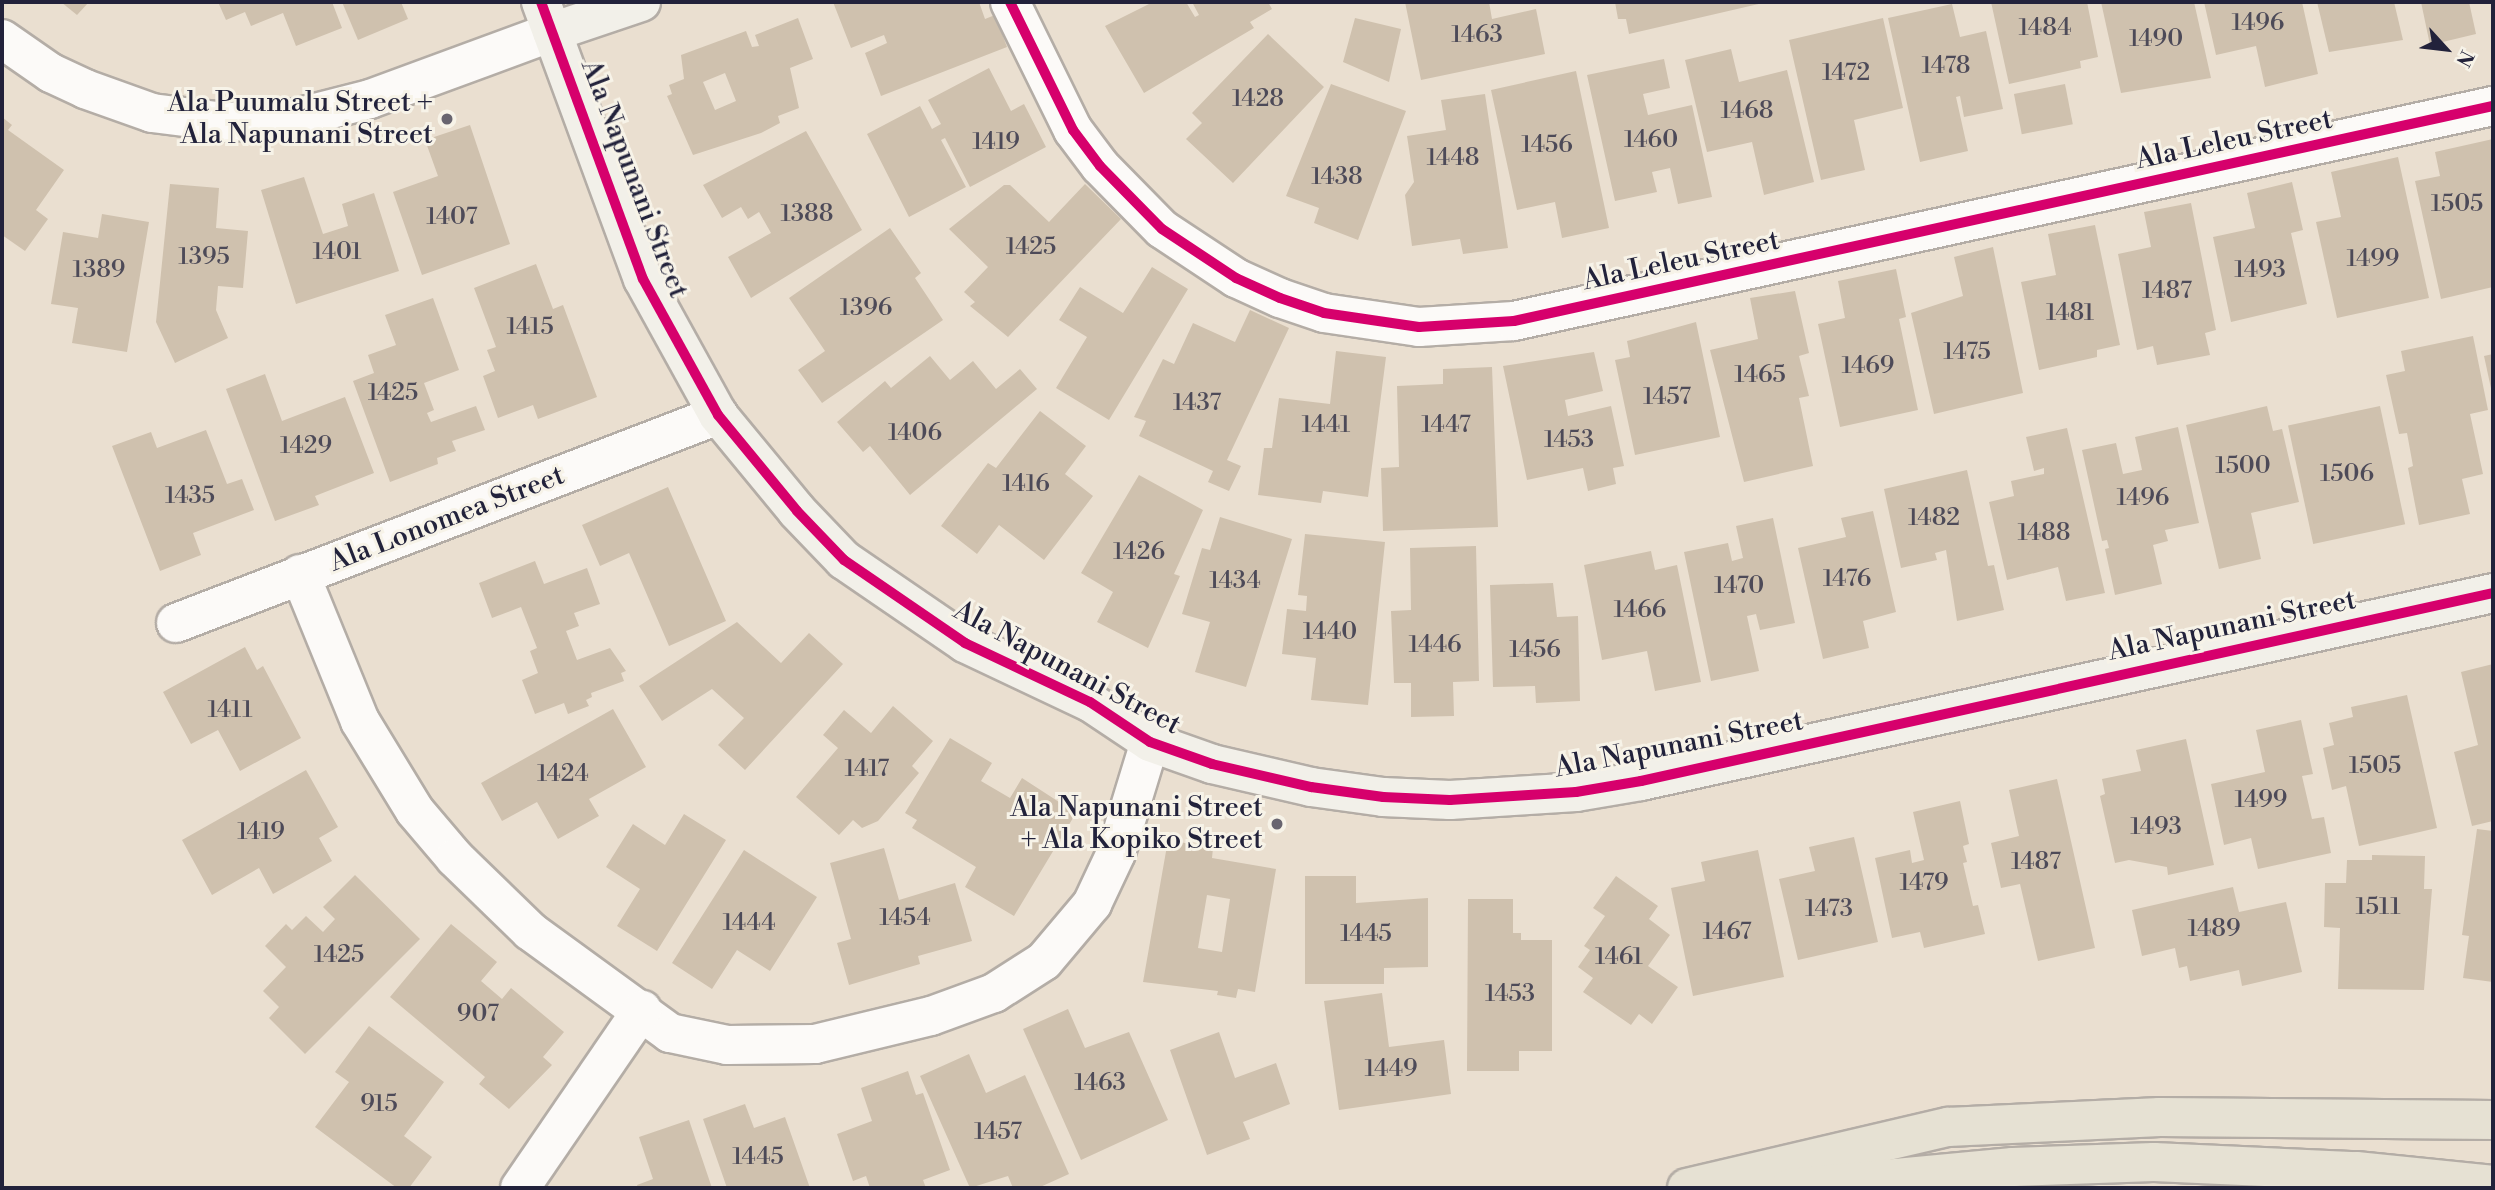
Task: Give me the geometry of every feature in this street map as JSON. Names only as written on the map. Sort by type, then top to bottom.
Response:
[{"type":"highway","points":[[1687,1188],[1948,1127],[2160,1117],[2493,1120]]},
{"type":"highway","points":[[1790,1188],[2013,1167],[2154,1162],[2356,1171],[2493,1185]]},
{"type":"street","points":[[2,39],[51,74],[152,113],[225,122],[296,118],[370,99],[547,17],[641,2]]},
{"type":"street","name":"Ala Leleu Street","points":[[1010,2],[1073,130],[1122,191],[1162,229],[1236,278],[1280,298],[1324,313],[1419,327],[1514,321],[2493,106]]},
{"type":"street","name":"Ala Napunani Street","points":[[547,17],[643,279],[718,415],[752,460],[844,560],[965,643],[1090,702],[1150,742],[1262,777],[1383,797],[1450,800],[1576,792],[1641,781],[2493,593]]},
{"type":"street","name":"Ala Lonomea Street","points":[[176,623],[718,415]]},
{"type":"street","points":[[300,574],[360,721],[415,811],[485,891],[530,931],[642,1010],[670,1033],[727,1045],[781,1047],[931,1016],[994,993],[1044,961],[1092,904],[1116,853],[1150,742]]},
{"type":"street","points":[[520,1188],[642,1010]]},
{"type":"building","points":[[61,2],[89,2],[77,15]]},
{"type":"building","points":[[218,2],[332,2],[342,28],[296,46],[283,13],[251,26],[245,12],[226,20]]},
{"type":"building","points":[[342,2],[401,2],[408,19],[358,40]]},
{"type":"building","points":[[833,2],[979,2],[985,19],[995,15],[1007,47],[881,96],[865,53],[887,43],[884,35],[851,48]]},
{"type":"building","points":[[1153,2],[1186,2],[1195,17],[1199,15],[1192,2],[1268,2],[1272,9],[1250,22],[1254,28],[1144,93],[1105,26]]},
{"type":"building","points":[[1405,2],[1489,2],[1492,19],[1536,9],[1545,54],[1421,80]]},
{"type":"building","points":[[1615,2],[1763,3],[1629,34],[1626,19],[1618,19]]},
{"type":"building","points":[[1991,2],[2087,2],[2098,57],[2080,61],[2081,68],[2009,84]]},
{"type":"building","points":[[2101,2],[2194,2],[2211,78],[2121,93]]},
{"type":"building","points":[[2204,2],[2302,2],[2318,74],[2265,87],[2256,46],[2216,55]]},
{"type":"building","points":[[2317,2],[2394,2],[2403,40],[2329,52]]},
{"type":"building","points":[[2421,2],[2469,2],[2476,34],[2430,45]]},
{"type":"building","points":[[1952,4],[1960,37],[1986,31],[2003,109],[1964,117],[1960,96],[1956,97],[1968,151],[1920,162],[1888,18]]},
{"type":"building","points":[[798,18],[813,59],[790,68],[799,108],[778,116],[780,123],[761,133],[693,155],[667,96],[672,94],[669,85],[684,79],[681,55],[746,31],[752,47],[759,46],[755,35]],"holes":[[[725,73],[736,101],[715,110],[703,82]]]},
{"type":"building","points":[[1355,18],[1401,29],[1389,82],[1343,62]]},
{"type":"building","points":[[1883,18],[1903,108],[1854,120],[1865,170],[1821,180],[1789,40]]},
{"type":"building","points":[[1268,34],[1324,87],[1233,183],[1186,139],[1202,123],[1192,113]]},
{"type":"building","points":[[1731,49],[1739,82],[1787,70],[1814,182],[1764,195],[1752,142],[1707,152],[1685,60]]},
{"type":"building","points":[[1664,59],[1670,88],[1643,94],[1648,115],[1692,105],[1712,197],[1678,204],[1670,168],[1652,172],[1657,192],[1615,201],[1587,75]]},
{"type":"building","points":[[989,68],[1011,111],[1024,104],[1046,147],[970,187],[945,138],[941,140],[966,187],[909,217],[867,134],[920,106],[932,129],[941,124],[928,100]]},
{"type":"building","points":[[1576,71],[1609,228],[1562,238],[1555,202],[1517,210],[1491,90]]},
{"type":"building","points":[[1331,84],[1406,111],[1358,240],[1314,223],[1319,208],[1286,196]]},
{"type":"building","points":[[2065,84],[2073,124],[2022,134],[2014,94]]},
{"type":"building","points":[[1485,94],[1508,248],[1463,254],[1460,239],[1412,246],[1405,195],[1414,182],[1407,136],[1446,130],[1441,100]]},
{"type":"building","points":[[2,117],[12,125],[8,130],[64,170],[36,210],[48,219],[25,251],[2,235]]},
{"type":"building","points":[[470,125],[510,244],[422,275],[393,192],[438,176],[425,140]]},
{"type":"building","points":[[806,131],[862,230],[751,298],[728,257],[771,233],[759,212],[748,219],[741,207],[722,218],[703,185]]},
{"type":"building","points":[[2493,139],[2493,287],[2441,299],[2415,181],[2440,176],[2435,152]]},
{"type":"building","points":[[2398,157],[2429,298],[2337,318],[2316,222],[2341,217],[2331,172]]},
{"type":"building","points":[[304,177],[323,234],[348,226],[342,204],[374,193],[399,271],[296,304],[261,190]]},
{"type":"building","points":[[2292,182],[2303,230],[2291,233],[2307,304],[2231,322],[2213,237],[2255,228],[2247,193]]},
{"type":"building","points":[[170,184],[219,188],[216,228],[248,231],[243,288],[218,286],[216,310],[228,338],[175,363],[156,322]]},
{"type":"building","points":[[1085,184],[1121,219],[1008,337],[970,306],[975,302],[964,292],[988,267],[949,229],[1004,185],[1010,185],[1049,222]]},
{"type":"building","points":[[2191,203],[2216,330],[2205,333],[2210,355],[2157,365],[2153,346],[2137,350],[2118,254],[2151,247],[2144,212]]},
{"type":"building","points":[[102,214],[149,222],[127,352],[72,343],[78,308],[51,304],[63,232],[98,238]]},
{"type":"building","points":[[2095,225],[2120,345],[2097,350],[2097,357],[2039,370],[2021,282],[2056,275],[2048,234]]},
{"type":"building","points":[[890,228],[921,273],[915,278],[943,320],[822,403],[798,370],[825,351],[789,298]]},
{"type":"building","points":[[1993,247],[2023,393],[1934,414],[1911,313],[1963,296],[1954,257]]},
{"type":"building","points":[[536,264],[553,309],[563,305],[597,397],[538,419],[533,405],[498,418],[483,376],[495,371],[487,350],[496,347],[474,288]]},
{"type":"building","points":[[1152,267],[1188,289],[1109,420],[1056,388],[1087,337],[1059,320],[1080,287],[1123,313]]},
{"type":"building","points":[[1896,269],[1906,317],[1899,319],[1918,410],[1840,427],[1818,324],[1845,318],[1838,281]]},
{"type":"building","points":[[1795,291],[1809,353],[1799,356],[1809,396],[1799,398],[1813,466],[1744,482],[1710,350],[1758,339],[1750,298]]},
{"type":"building","points":[[433,298],[459,370],[424,383],[434,410],[427,413],[431,422],[476,406],[485,430],[452,441],[456,451],[437,458],[438,464],[390,482],[353,381],[374,373],[368,355],[396,345],[385,315]]},
{"type":"building","points":[[1250,310],[1289,328],[1227,460],[1241,466],[1229,491],[1208,482],[1213,471],[1139,436],[1146,421],[1134,417],[1163,359],[1174,364],[1193,323],[1235,342]]},
{"type":"building","points":[[1696,322],[1720,437],[1635,455],[1615,360],[1630,357],[1627,341]]},
{"type":"building","points":[[2473,336],[2488,410],[2470,414],[2483,474],[2462,479],[2470,514],[2419,525],[2408,468],[2413,466],[2407,433],[2399,434],[2386,375],[2405,371],[2401,351]]},
{"type":"building","points":[[1336,351],[1386,357],[1368,497],[1323,491],[1321,503],[1258,495],[1264,448],[1272,448],[1279,398],[1330,404]]},
{"type":"building","points":[[1594,352],[1603,391],[1565,400],[1568,416],[1611,406],[1624,466],[1613,468],[1616,484],[1588,491],[1583,468],[1527,480],[1503,366]]},
{"type":"building","points":[[2493,354],[2493,393],[2492,393],[2484,356]]},
{"type":"building","points":[[930,356],[950,380],[973,361],[996,389],[1020,369],[1037,389],[910,495],[870,446],[863,452],[837,422],[885,381],[891,388]]},
{"type":"building","points":[[1492,367],[1498,527],[1383,531],[1381,468],[1399,467],[1397,386],[1443,384],[1443,369]]},
{"type":"building","points":[[265,374],[282,421],[345,397],[374,473],[315,496],[319,505],[275,521],[226,389]]},
{"type":"building","points":[[2267,406],[2273,431],[2282,429],[2299,502],[2251,513],[2261,559],[2219,569],[2186,425]]},
{"type":"building","points":[[2380,406],[2405,524],[2313,544],[2288,426]]},
{"type":"building","points":[[1040,411],[1086,446],[1065,474],[1093,496],[1044,560],[999,525],[977,554],[941,526],[988,463],[996,468]]},
{"type":"building","points":[[2178,427],[2199,523],[2165,530],[2168,541],[2153,545],[2162,584],[2115,595],[2105,549],[2109,548],[2107,540],[2102,541],[2082,450],[2116,443],[2123,474],[2142,470],[2135,437]]},
{"type":"building","points":[[2067,428],[2105,593],[2066,601],[2058,567],[2007,580],[1989,502],[2014,496],[2011,481],[2044,474],[2044,468],[2034,471],[2026,437]]},
{"type":"building","points":[[206,430],[227,484],[242,479],[254,510],[193,533],[201,555],[160,571],[112,446],[151,432],[157,448]]},
{"type":"building","points":[[1967,470],[1988,566],[1994,565],[2004,610],[1957,621],[1946,550],[1935,553],[1937,560],[1901,568],[1884,489]]},
{"type":"building","points":[[1139,475],[1203,510],[1174,574],[1180,576],[1148,648],[1097,622],[1113,592],[1081,573]]},
{"type":"building","points":[[668,487],[726,621],[669,646],[629,553],[600,566],[582,525]]},
{"type":"building","points":[[1873,511],[1896,612],[1863,621],[1869,648],[1823,659],[1798,548],[1846,537],[1841,518]]},
{"type":"building","points":[[1220,517],[1292,539],[1246,687],[1195,672],[1210,622],[1182,614],[1202,548],[1210,550]]},
{"type":"building","points":[[1773,518],[1795,623],[1760,630],[1756,614],[1747,616],[1759,671],[1711,681],[1684,552],[1728,543],[1732,561],[1743,558],[1736,526]]},
{"type":"building","points":[[1305,534],[1385,542],[1368,705],[1311,700],[1316,658],[1282,654],[1287,609],[1306,611],[1307,596],[1298,595]]},
{"type":"building","points":[[1476,546],[1479,681],[1453,682],[1454,716],[1411,717],[1411,683],[1394,683],[1391,611],[1411,610],[1410,548]]},
{"type":"building","points":[[1651,551],[1655,570],[1677,565],[1701,682],[1655,691],[1647,651],[1602,660],[1584,565]]},
{"type":"building","points":[[535,561],[544,584],[587,568],[600,604],[574,613],[579,626],[566,631],[577,660],[610,648],[626,671],[621,673],[624,681],[591,693],[592,697],[586,700],[589,706],[568,714],[564,703],[535,714],[522,680],[538,673],[530,651],[537,648],[521,607],[492,618],[479,583]]},
{"type":"building","points":[[1553,583],[1557,617],[1578,616],[1580,701],[1536,703],[1535,686],[1493,687],[1490,585]]},
{"type":"building","points":[[737,622],[781,663],[809,633],[843,664],[745,770],[718,745],[744,718],[712,689],[662,721],[639,686]]},
{"type":"building","points":[[245,647],[257,670],[263,666],[301,738],[240,771],[218,730],[191,744],[163,692]]},
{"type":"building","points":[[2493,664],[2493,821],[2472,826],[2454,752],[2478,745],[2461,672]]},
{"type":"building","points":[[2407,695],[2437,828],[2359,846],[2346,786],[2332,790],[2323,748],[2334,745],[2329,723],[2353,717],[2351,707]]},
{"type":"building","points":[[893,706],[933,741],[912,766],[919,773],[878,821],[862,828],[853,820],[839,835],[796,797],[838,748],[823,735],[844,710],[871,733]]},
{"type":"building","points":[[613,709],[646,767],[589,799],[599,816],[558,839],[537,802],[502,821],[481,783]]},
{"type":"building","points":[[2301,720],[2313,774],[2302,776],[2312,819],[2324,817],[2331,853],[2258,869],[2251,838],[2224,845],[2211,784],[2265,772],[2256,730]]},
{"type":"building","points":[[950,738],[992,763],[981,781],[1010,798],[1022,778],[1076,813],[1014,916],[965,887],[976,867],[912,828],[917,820],[905,813]]},
{"type":"building","points":[[2186,739],[2214,865],[2168,875],[2167,867],[2129,860],[2115,863],[2100,796],[2105,794],[2102,779],[2141,771],[2136,750]]},
{"type":"building","points":[[306,770],[338,827],[319,838],[332,861],[273,894],[259,868],[212,895],[182,840]]},
{"type":"building","points":[[2057,779],[2095,948],[2038,961],[2020,884],[2001,888],[1991,843],[2019,836],[2009,790]]},
{"type":"building","points":[[1960,801],[1969,844],[1963,846],[1967,862],[1963,863],[1973,906],[1978,905],[1985,934],[1924,948],[1920,932],[1892,938],[1875,858],[1910,850],[1912,863],[1924,860],[1913,812]]},
{"type":"building","points":[[684,814],[726,840],[657,951],[617,926],[640,889],[606,867],[633,824],[665,845]]},
{"type":"building","points":[[2477,829],[2493,831],[2493,982],[2463,978],[2469,936],[2462,935]]},
{"type":"building","points":[[1854,837],[1878,942],[1798,960],[1779,879],[1815,871],[1809,847]]},
{"type":"building","points":[[1168,840],[1213,848],[1212,858],[1276,869],[1255,992],[1238,989],[1236,998],[1217,995],[1218,991],[1143,982]],"holes":[[[1207,895],[1230,899],[1222,952],[1198,948]]]},
{"type":"building","points":[[884,848],[899,900],[955,883],[972,941],[918,956],[920,964],[849,985],[837,943],[851,939],[830,863]]},
{"type":"building","points":[[744,850],[817,897],[770,971],[737,950],[712,989],[672,963]]},
{"type":"building","points":[[1758,850],[1784,977],[1693,996],[1671,888],[1705,881],[1701,862]]},
{"type":"building","points":[[2372,855],[2425,856],[2424,889],[2432,889],[2424,990],[2338,989],[2340,928],[2324,927],[2325,883],[2346,883],[2347,860],[2372,860]]},
{"type":"building","points":[[355,875],[420,939],[305,1054],[269,1018],[279,1007],[263,991],[286,967],[265,946],[286,924],[292,930],[306,916],[323,932],[335,919],[323,907]]},
{"type":"building","points":[[1305,876],[1356,876],[1356,903],[1428,898],[1428,967],[1384,968],[1384,984],[1305,984]]},
{"type":"building","points":[[1616,876],[1658,906],[1649,919],[1670,935],[1648,966],[1678,987],[1652,1024],[1639,1014],[1631,1025],[1583,992],[1593,978],[1578,967],[1590,950],[1584,946],[1605,916],[1593,908]]},
{"type":"building","points":[[2233,887],[2239,912],[2286,902],[2302,972],[2242,986],[2239,970],[2190,981],[2187,966],[2179,968],[2175,948],[2142,956],[2132,910]]},
{"type":"building","points":[[1468,899],[1513,899],[1513,933],[1521,933],[1521,940],[1552,940],[1552,1051],[1519,1051],[1519,1071],[1467,1071]]},
{"type":"building","points":[[451,924],[497,962],[481,981],[502,999],[511,988],[564,1032],[543,1057],[552,1065],[509,1109],[479,1084],[485,1077],[390,997]]},
{"type":"building","points":[[1382,993],[1389,1047],[1444,1040],[1451,1094],[1339,1110],[1324,1001]]},
{"type":"building","points":[[1068,1009],[1085,1048],[1129,1032],[1168,1120],[1081,1160],[1023,1029]]},
{"type":"building","points":[[369,1026],[444,1082],[404,1136],[432,1157],[409,1188],[397,1188],[315,1127],[349,1082],[335,1072]]},
{"type":"building","points":[[1219,1032],[1235,1078],[1276,1063],[1290,1104],[1243,1122],[1250,1139],[1207,1155],[1170,1050]]},
{"type":"building","points":[[969,1054],[986,1093],[1025,1075],[1069,1174],[1038,1188],[1013,1188],[1008,1176],[970,1188],[920,1076]]},
{"type":"building","points":[[908,1071],[916,1095],[923,1093],[950,1170],[923,1180],[926,1188],[870,1188],[866,1176],[853,1181],[837,1134],[872,1121],[861,1088]]},
{"type":"building","points":[[745,1104],[754,1128],[785,1117],[810,1188],[727,1188],[703,1119]]},
{"type":"building","points":[[689,1120],[712,1188],[638,1188],[637,1185],[653,1179],[639,1137]]},
{"type":"cycle path","points":[[541,2],[643,279],[718,415],[797,511],[844,560],[965,643],[1090,702],[1150,742],[1212,764],[1311,787],[1383,797],[1450,800],[1576,792],[1641,781],[2493,593]]},
{"type":"cycle path","points":[[1010,2],[1073,130],[1100,166],[1162,229],[1236,278],[1280,298],[1324,313],[1419,327],[1514,321],[2493,106]]},
{"type":"place","name":"Ala Puumalu Street + Ala Napunani Street","points":[[447,119]]},
{"type":"place","name":"Ala Napunani Street + Ala Kopiko Street","points":[[1277,824]]}]
